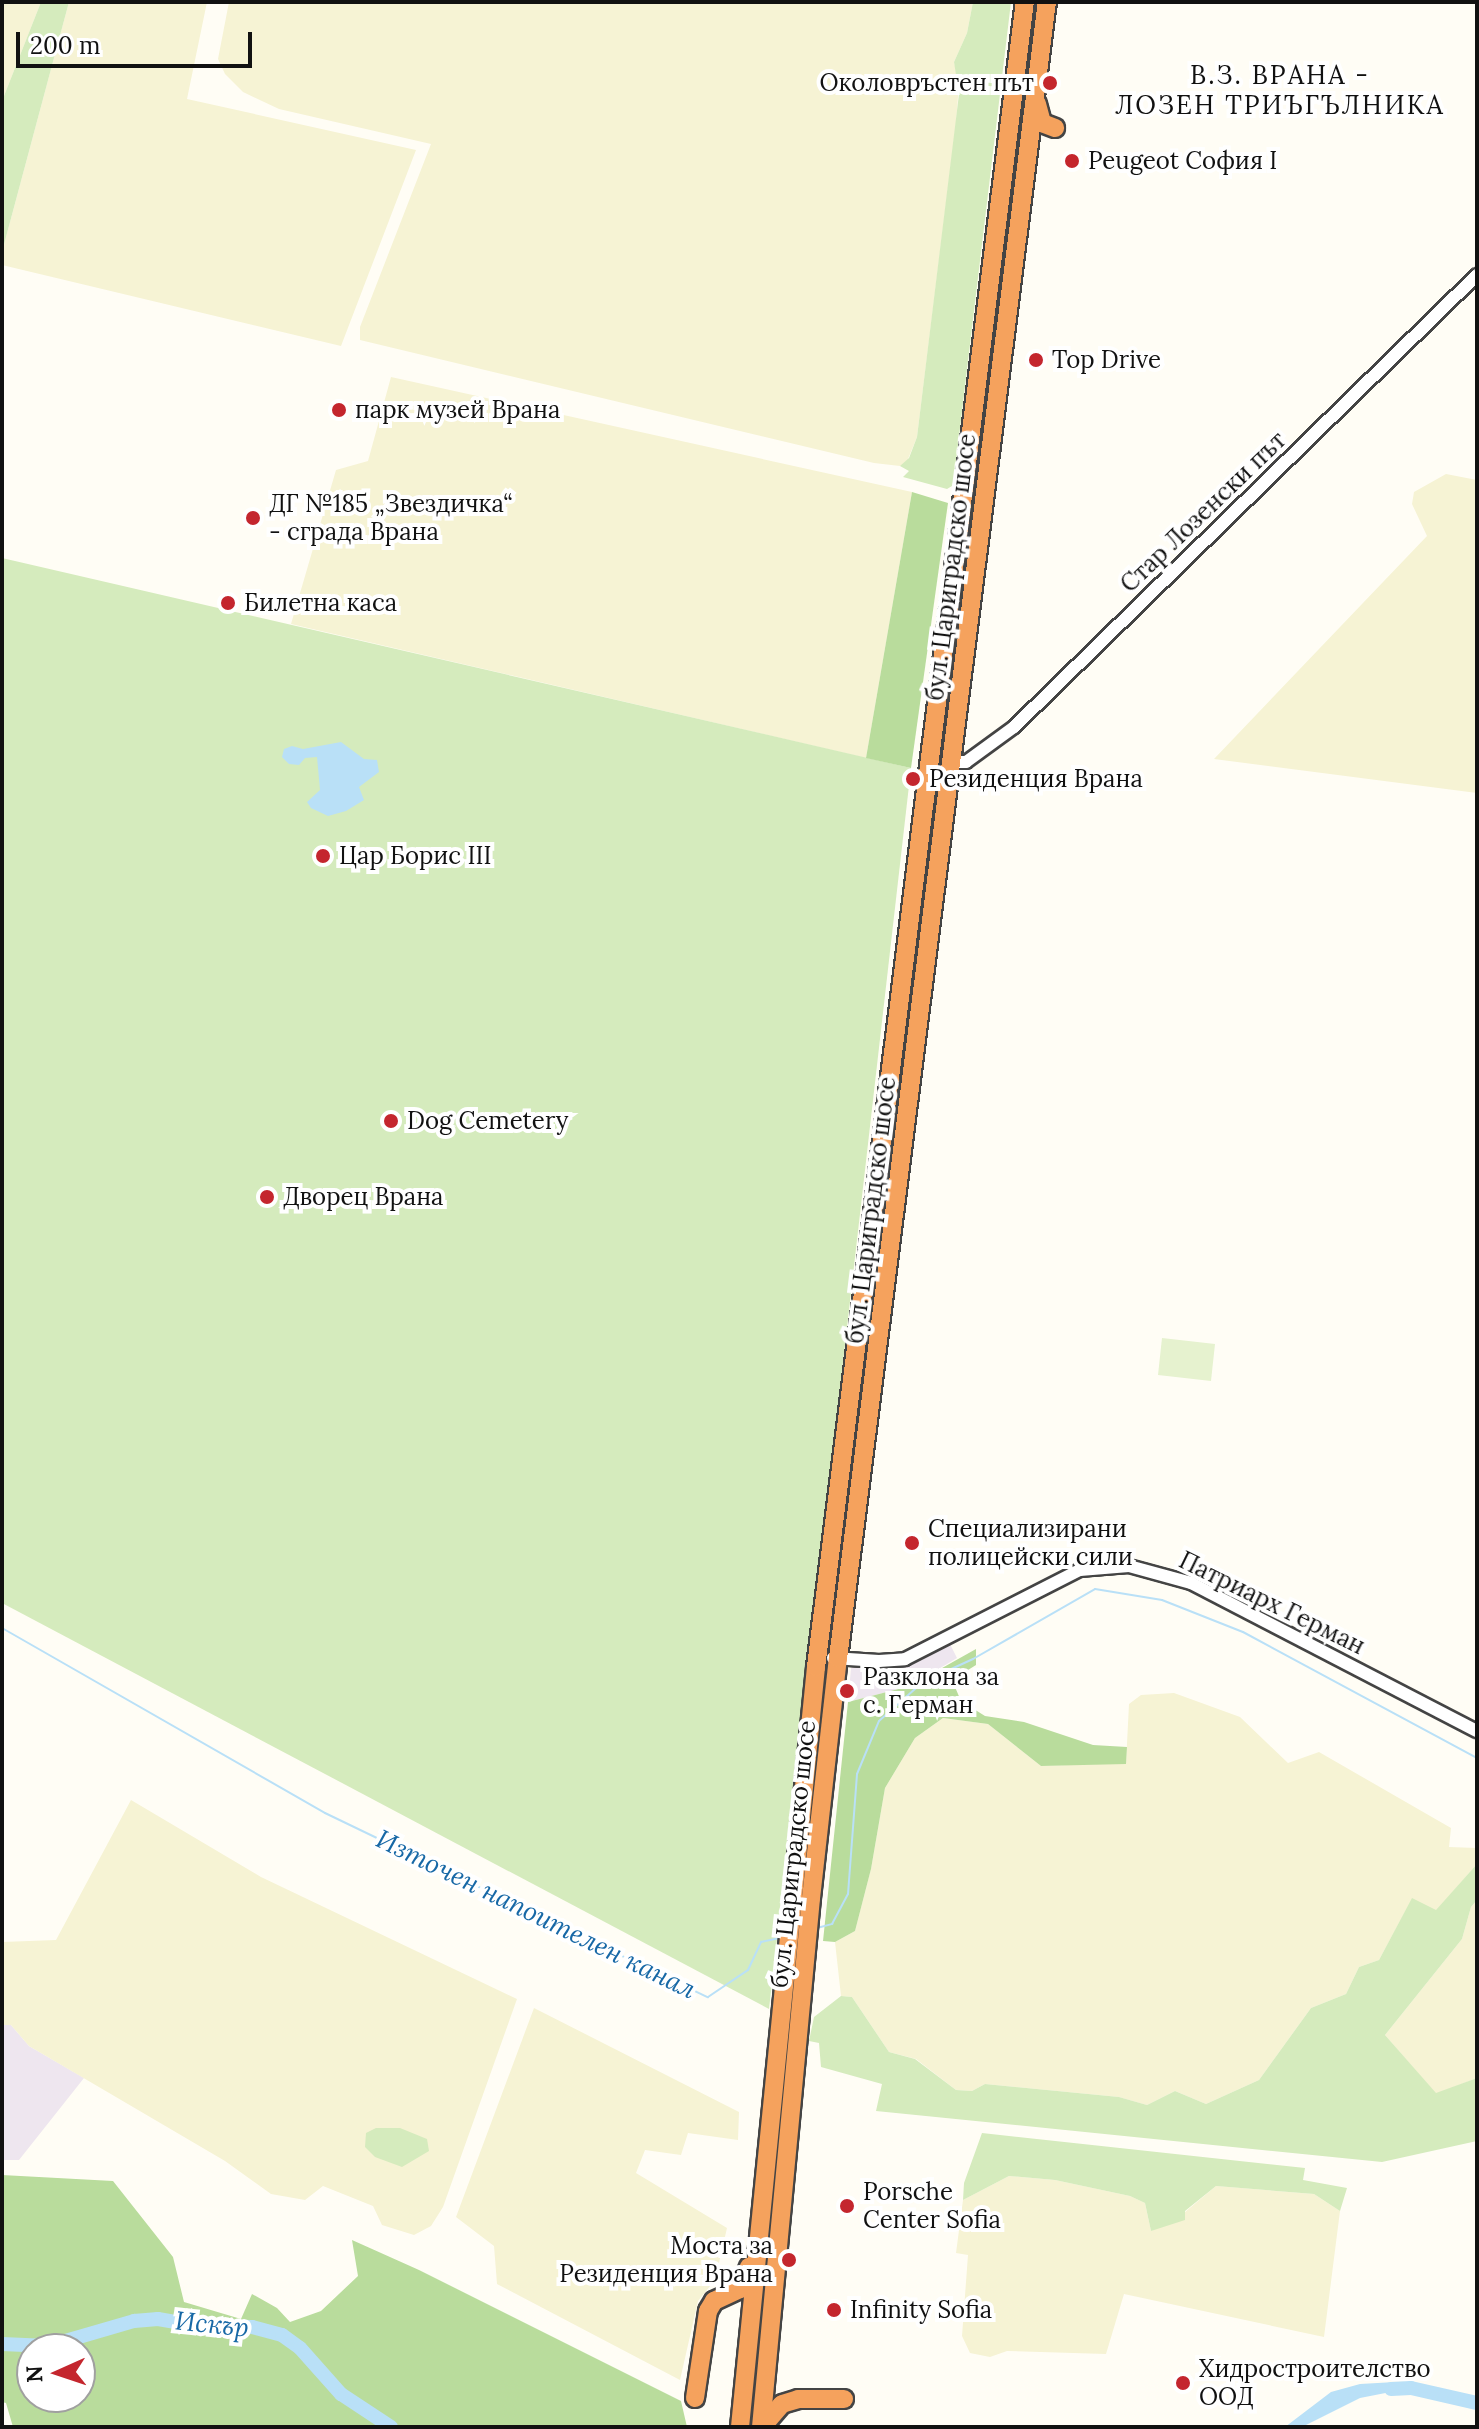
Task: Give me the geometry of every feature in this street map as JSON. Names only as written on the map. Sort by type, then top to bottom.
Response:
[{"type":"highway","points":[[1019,2],[1019,46]]},
{"type":"highway","name":"бул. Цариградско шосе","points":[[740,2427],[790,1900],[817,1656],[1025,2]]},
{"type":"highway","name":"бул. Цариградско шосе","points":[[762,2427],[811,1898],[838,1658],[1049,2]]},
{"type":"highway","points":[[695,2398],[708,2311],[714,2301],[728,2296],[745,2282],[759,2225]]},
{"type":"highway","points":[[728,2296],[742,2311],[746,2355]]},
{"type":"highway","points":[[767,2364],[777,2386],[798,2399]]},
{"type":"highway","points":[[762,2427],[777,2407],[798,2399],[844,2399]]},
{"type":"street","name":"Стар Лозенски път","points":[[951,762],[966,762],[1014,727],[1477,275]]},
{"type":"street","name":"Патриарх Герман","points":[[817,1656],[905,1659],[1080,1570],[1096,1566],[1129,1566],[1191,1583],[1477,1731]]},
{"type":"shaded area","points":[[2,2],[41,2],[2,101]]},
{"type":"shaded area","points":[[69,2],[207,2],[187,99],[416,150],[341,346],[2,265],[2,252]]},
{"type":"shaded area","points":[[229,2],[973,2],[967,33],[954,62],[959,84],[956,123],[917,437],[906,464],[874,463],[360,340],[360,327],[431,144],[279,109],[243,92],[225,74],[218,59]]},
{"type":"shaded area","points":[[391,377],[912,492],[866,758],[291,624],[336,470],[368,461]]},
{"type":"shaded area","points":[[1446,474],[1477,480],[1477,793],[1214,759],[1427,536],[1412,504],[1414,492]]},
{"type":"shaded area","points":[[950,1644],[957,1658],[910,1686],[848,1702],[851,1668],[913,1663]]},
{"type":"shaded area","points":[[1174,1693],[1240,1717],[1288,1763],[1319,1752],[1451,1828],[1449,1847],[1477,1848],[1477,1864],[1436,1911],[1412,1899],[1379,1960],[1359,1967],[1346,1994],[1311,2008],[1259,2080],[1206,2104],[1175,2091],[1147,2105],[1119,2097],[985,2084],[972,2091],[956,2090],[916,2059],[889,2052],[852,1997],[841,1996],[835,1942],[855,1931],[871,1869],[885,1788],[915,1738],[943,1718],[988,1724],[1041,1766],[1126,1763],[1129,1704],[1141,1695]]},
{"type":"shaded area","points":[[131,1800],[261,1877],[517,1999],[443,2207],[431,2226],[414,2235],[382,2225],[373,2206],[323,2186],[305,2200],[271,2194],[225,2161],[29,2046],[11,2025],[2,2025],[2,1942],[56,1940]]},
{"type":"shaded area","points":[[1477,1900],[1477,2078],[1436,2094],[1385,2035],[1462,1939],[1471,1907]]},
{"type":"shaded area","points":[[534,2008],[739,2112],[738,2140],[688,2133],[681,2155],[645,2150],[636,2173],[727,2228],[715,2280],[698,2301],[680,2380],[497,2284],[494,2246],[456,2217]]},
{"type":"shaded area","points":[[2,2025],[11,2025],[29,2046],[84,2078],[19,2160],[2,2160]]},
{"type":"shaded area","points":[[1009,2176],[1055,2180],[1130,2196],[1145,2203],[1151,2231],[1185,2212],[1216,2186],[1314,2194],[1340,2211],[1324,2337],[1124,2294],[1106,2354],[1007,2351],[990,2357],[970,2353],[962,2336],[968,2255],[956,2253],[963,2200]]},
{"type":"green space","points":[[41,2],[69,2],[2,252],[2,101]]},
{"type":"green space","points":[[973,2],[1011,2],[954,478],[952,486],[947,489],[903,477],[909,471],[900,466],[909,458],[917,437],[959,94],[954,62],[967,33]]},
{"type":"green space","points":[[1024,66],[1031,67],[942,767],[938,763]]},
{"type":"green space","points":[[912,492],[948,503],[911,768],[866,758]]},
{"type":"green space","points":[[2,558],[911,768],[769,2009],[2,1603]]},
{"type":"green space","points":[[936,768],[940,778],[833,1618],[831,1616]]},
{"type":"green space","points":[[1162,1338],[1215,1344],[1211,1381],[1158,1375]]},
{"type":"green space","points":[[976,1649],[976,1665],[952,1680],[961,1701],[985,1716],[1024,1722],[1093,1745],[1127,1747],[1126,1764],[1041,1766],[988,1724],[943,1718],[915,1738],[885,1788],[871,1869],[855,1931],[835,1942],[823,1941],[848,1702],[910,1686]]},
{"type":"green space","points":[[820,1720],[818,1757],[758,2378],[752,2377]]},
{"type":"green space","points":[[1477,1864],[1477,1900],[1471,1907],[1462,1939],[1385,2035],[1436,2093],[1477,2078],[1477,2141],[1382,2162],[876,2111],[882,2084],[821,2067],[819,2043],[809,2041],[814,2017],[841,1996],[852,1997],[889,2052],[915,2059],[956,2090],[972,2091],[985,2084],[1119,2097],[1147,2105],[1175,2091],[1206,2104],[1259,2080],[1311,2008],[1346,1994],[1359,1967],[1379,1960],[1412,1898],[1436,1910]]},
{"type":"green space","points":[[376,2128],[400,2128],[427,2139],[429,2151],[402,2167],[375,2157],[365,2147],[366,2133]]},
{"type":"green space","points":[[982,2133],[1305,2168],[1303,2180],[1347,2188],[1340,2211],[1314,2194],[1216,2186],[1185,2211],[1185,2220],[1151,2231],[1145,2203],[1130,2196],[1055,2180],[1009,2176],[963,2200],[964,2183]]},
{"type":"green space","points":[[2,2175],[113,2181],[173,2257],[184,2302],[241,2319],[252,2294],[277,2308],[290,2322],[321,2311],[358,2276],[352,2240],[419,2270],[681,2401],[687,2427],[13,2427],[6,2403],[2,2402]]},
{"type":"water","points":[[341,742],[364,759],[377,760],[379,772],[359,787],[364,800],[346,811],[328,816],[311,808],[307,802],[320,790],[317,757],[305,758],[299,765],[289,764],[282,757],[284,749],[292,746],[303,749]]},
{"type":"water","points":[[1395,2382],[1411,2388],[1360,2398],[1302,2427],[1285,2427],[1331,2392],[1360,2384]]},
{"type":"waterway","name":"Източен напоителен канал","points":[[817,1928],[832,1924],[848,1894],[857,1774],[879,1721],[923,1682],[973,1659],[1095,1589],[1162,1600],[1243,1632],[1477,1758]]},
{"type":"waterway","name":"Източен напоителен канал","points":[[2,1628],[325,1813],[708,1997],[748,1970],[761,1942],[780,1938]]},
{"type":"waterway","name":"Искър","points":[[2,2344],[48,2346],[134,2321],[158,2319],[199,2326],[252,2327],[282,2335],[300,2348],[341,2394],[391,2427]]},
{"type":"waterway","points":[[1391,2389],[1411,2388],[1477,2403]]},
{"type":"place","name":"Околовръстен път","points":[[1050,83]]},
{"type":"place","name":"Peugeot София I","points":[[1072,161]]},
{"type":"place","name":"Top Drive","points":[[1036,360]]},
{"type":"place","name":"парк музей Врана","points":[[339,410]]},
{"type":"place","name":"ДГ №185 „Звездичка“ - сграда Врана","points":[[253,518]]},
{"type":"place","name":"Билетна каса","points":[[228,603]]},
{"type":"place","name":"Резиденция Врана","points":[[913,779]]},
{"type":"place","name":"Цар Борис III","points":[[323,856]]},
{"type":"place","name":"Dog Cemetery","points":[[391,1121]]},
{"type":"place","name":"Дворец Врана","points":[[267,1197]]},
{"type":"place","name":"Специализирани полицейски сили","points":[[912,1543]]},
{"type":"place","name":"Разклона за с. Герман","points":[[847,1691]]},
{"type":"place","name":"Porsche Center Sofia","points":[[847,2206]]},
{"type":"place","name":"Моста за Резиденция Врана","points":[[789,2260]]},
{"type":"place","name":"Infinity Sofia","points":[[834,2310]]},
{"type":"place","name":"Хидростроителство ООД","points":[[1183,2383]]},
{"type":"district","name":"В.З. ВРАНА - ЛОЗЕН ТРИЪГЪЛНИКА","points":[[1280,90]]}]
